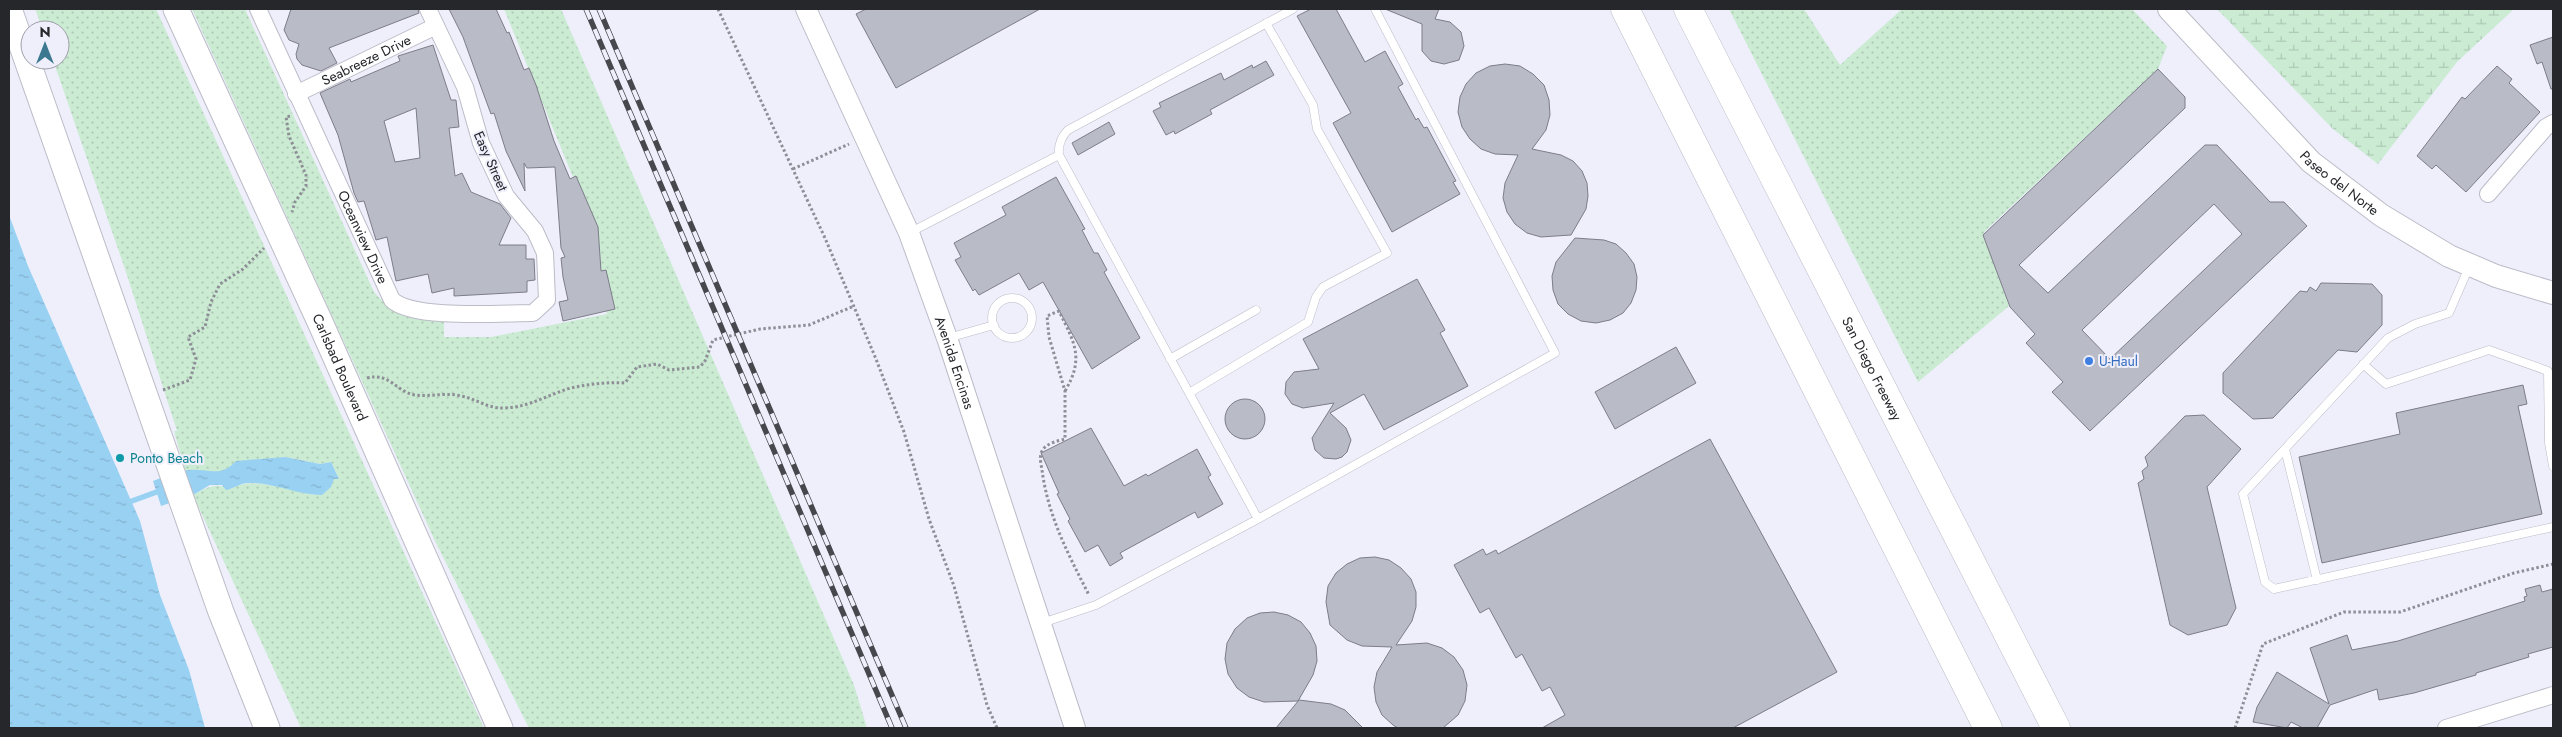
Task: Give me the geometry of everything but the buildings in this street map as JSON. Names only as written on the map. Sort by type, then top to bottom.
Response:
[{"type":"highway","points":[[1625,9],[1988,728]]},
{"type":"highway","name":"San Diego Freeway","points":[[1688,9],[2056,728]]},
{"type":"main road","points":[[9,9],[221,612],[267,728]]},
{"type":"main road","name":"Carlsbad Boulevard","points":[[176,9],[347,382],[500,728]]},
{"type":"main road","name":"Paseo del Norte","points":[[2169,9],[2311,162],[2381,215],[2449,256],[2496,276],[2553,294]]},
{"type":"street","name":"Oceanview Drive","points":[[258,9],[392,300],[399,306],[424,312],[533,313],[547,300],[547,281]]},
{"type":"street","name":"Easy Street","points":[[428,9],[465,87],[481,144],[506,196],[535,231],[545,253],[547,281]]},
{"type":"street","name":"Avenida Encinas","points":[[806,9],[909,232],[1075,728]]},
{"type":"street","name":"Seabreeze Drive","points":[[296,94],[436,26]]},
{"type":"street","points":[[2488,194],[2546,127],[2553,123]]},
{"type":"street","points":[[2446,728],[2553,695]]},
{"type":"lane","points":[[1258,520],[1060,155],[1060,142],[1068,130],[1293,9]]},
{"type":"lane","points":[[1040,623],[1096,606],[1258,520],[1555,352],[1375,9]]},
{"type":"lane","points":[[1189,393],[1308,322],[1316,297],[1323,287],[1387,253],[1317,129],[1313,105],[1266,23]]},
{"type":"lane","points":[[909,232],[1060,155]]},
{"type":"lane","points":[[2470,265],[2449,312],[2414,324],[2388,338],[2244,494],[2265,582],[2274,589],[2553,527]]},
{"type":"lane","points":[[1014,298],[1020,299],[1030,308],[1031,327],[1022,336],[1015,338],[1002,335],[994,325],[993,312],[1001,301],[1014,298]]},
{"type":"lane","points":[[1170,359],[1256,310]]},
{"type":"lane","points":[[946,338],[994,325]]},
{"type":"lane","points":[[2363,364],[2386,384],[2489,350],[2548,371],[2549,443],[2553,466]]},
{"type":"lane","points":[[2285,449],[2317,580]]},
{"type":"lane","points":[[462,644],[505,728]]},
{"type":"path","points":[[718,9],[825,238],[904,432],[929,519],[954,586],[987,704],[997,728]]},
{"type":"path","points":[[146,396],[190,380],[196,359],[188,337],[205,327],[211,302],[220,284],[243,269],[279,234],[290,216],[295,202],[306,186],[306,175],[288,136],[286,117],[304,111]]},
{"type":"path","points":[[792,169],[865,137]]},
{"type":"path","points":[[347,382],[376,376],[394,382],[404,390],[416,395],[438,393],[461,396],[490,407],[506,408],[537,402],[569,389],[594,384],[624,382],[637,367],[657,364],[669,370],[700,367],[705,361],[713,340],[760,329],[809,325],[854,306]]},
{"type":"path","points":[[1065,391],[1073,379],[1077,355],[1076,346],[1059,311],[1047,316],[1047,328],[1065,391],[1065,439],[1043,449],[1041,452],[1041,462],[1045,494],[1052,520],[1089,595]]},
{"type":"path","points":[[2234,728],[2263,644],[2344,612],[2400,612],[2514,573],[2553,564]]},
{"type":"green space","points":[[35,9],[156,9],[484,728],[301,728],[193,495],[212,486],[231,489],[249,483],[271,485],[314,495],[334,479],[339,479],[331,462],[320,464],[285,457],[218,472],[185,470],[174,431],[177,431],[126,272],[56,70],[70,70],[70,20],[39,20]]},
{"type":"green space","points":[[192,9],[245,9],[374,292],[389,306],[405,314],[444,321],[444,337],[491,337],[607,314],[591,221],[504,9],[561,9],[854,685],[867,728],[529,728],[435,541]]},
{"type":"green space","points":[[1729,9],[1804,9],[1840,65],[1902,9],[2132,9],[2167,46],[2158,69],[1986,230],[1983,235],[2009,306],[1918,382]]},
{"type":"green space","points":[[2217,9],[2514,9],[2457,62],[2378,164],[2333,129]]},
{"type":"water","points":[[9,215],[28,266],[140,521],[160,595],[189,670],[205,728],[9,728]]},
{"type":"water","points":[[285,457],[320,464],[331,462],[339,479],[334,479],[331,487],[322,495],[257,483],[245,483],[226,490],[222,485],[210,485],[193,495],[161,506],[153,481],[184,471],[224,470],[236,461]]},
{"type":"waterway","points":[[132,501],[162,490]]},
{"type":"railway","points":[[586,9],[892,728]]},
{"type":"railway","points":[[599,9],[906,728]]},
{"type":"place","name":"U-Haul","points":[[2089,361]]},
{"type":"place","name":"Ponto Beach","points":[[120,458]]}]
